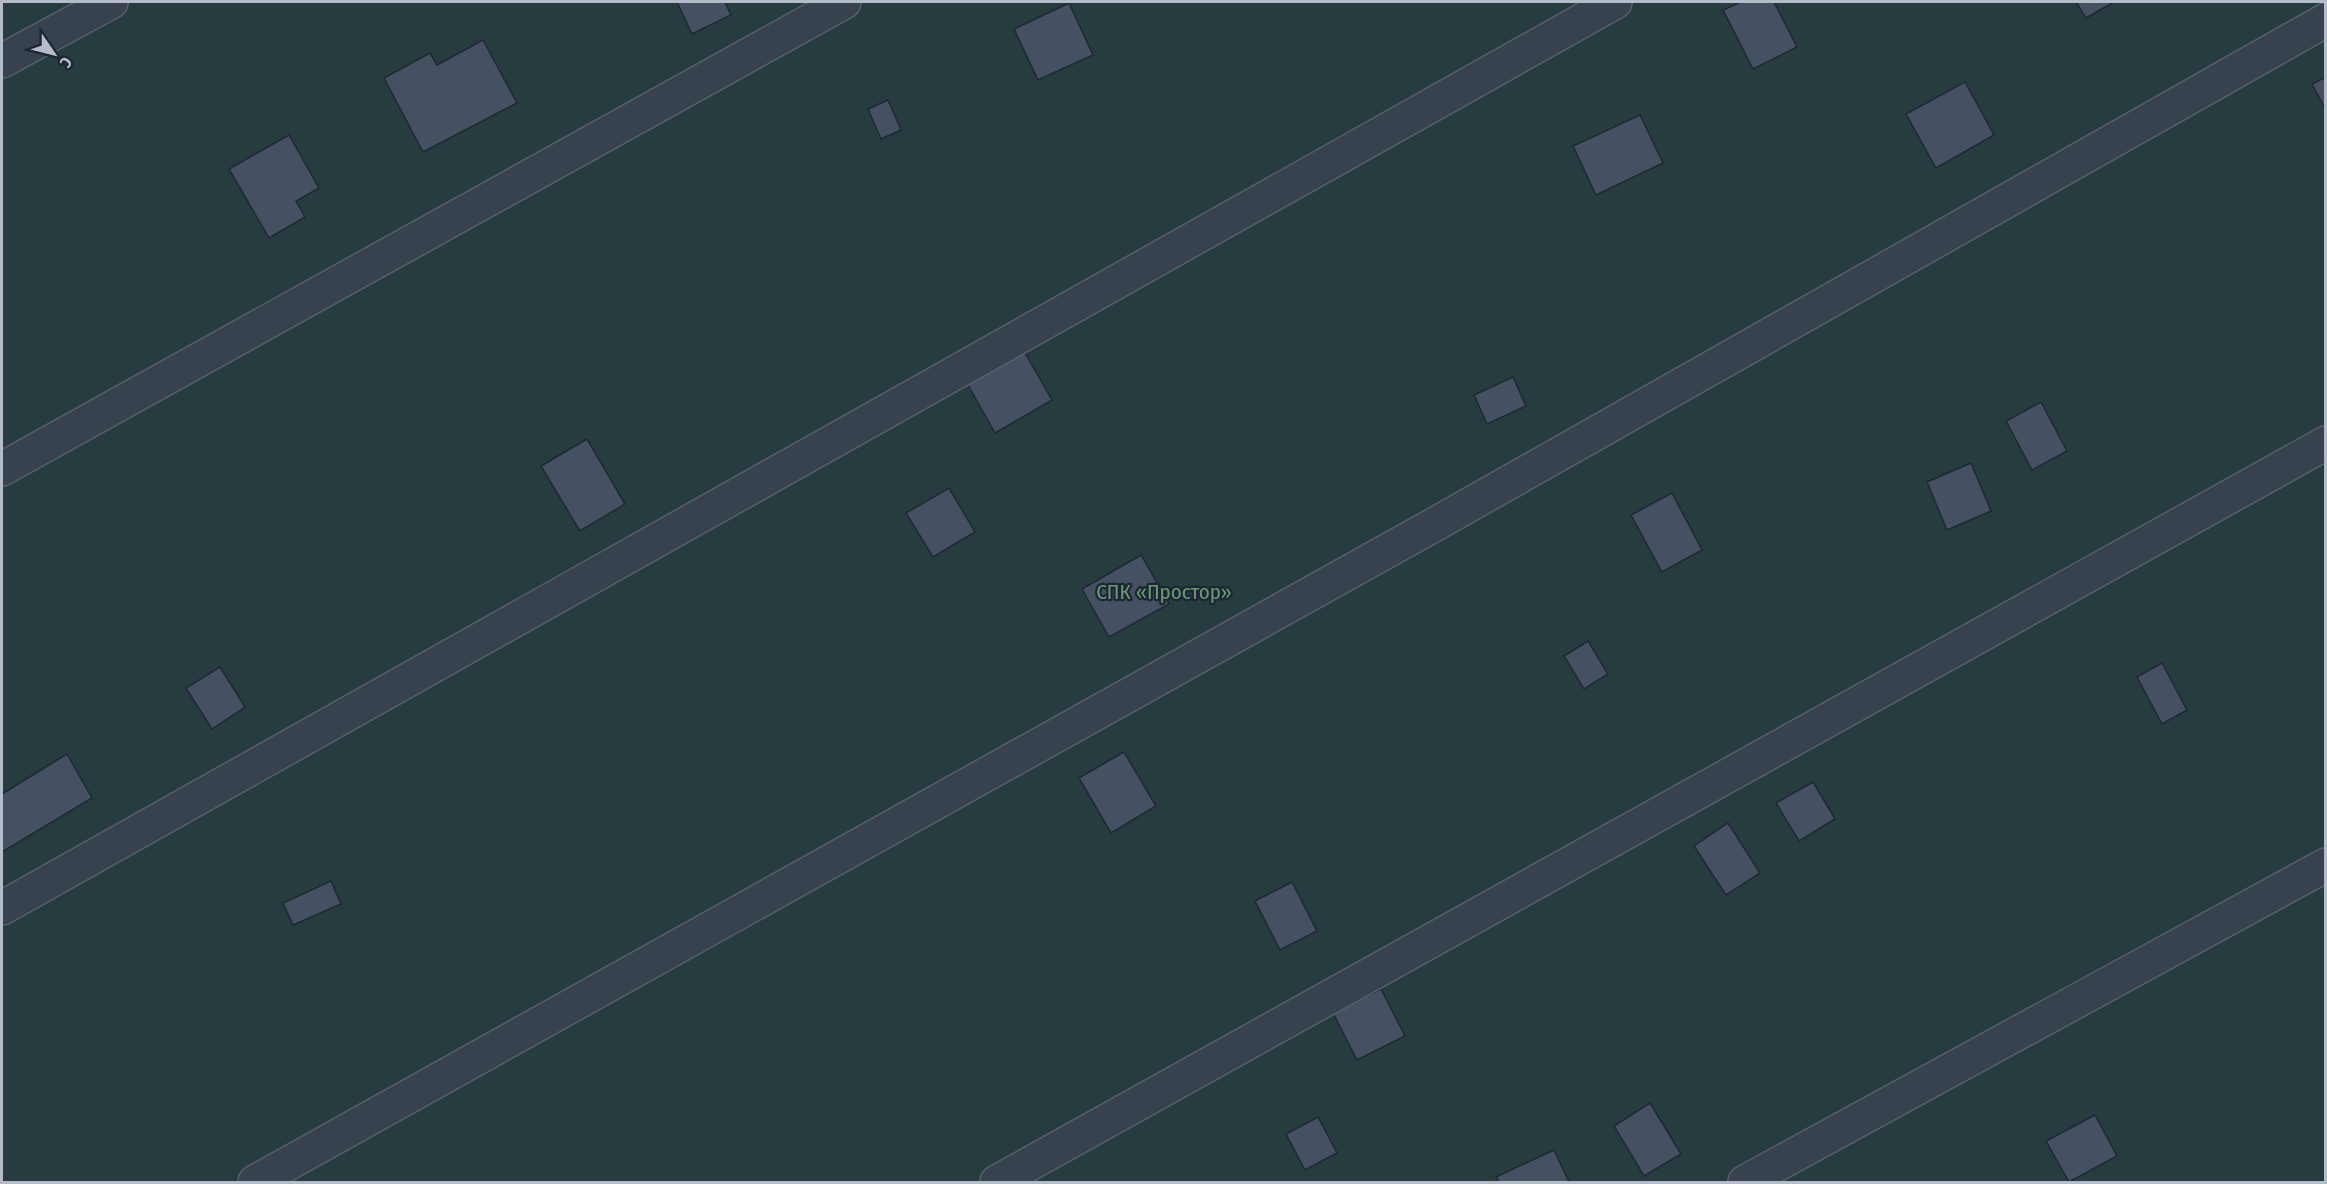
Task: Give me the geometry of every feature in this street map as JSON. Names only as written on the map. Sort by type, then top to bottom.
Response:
[{"type":"street","points":[[2,61],[111,2]]},
{"type":"street","points":[[2,469],[844,2]]},
{"type":"street","points":[[2,908],[1615,2]]},
{"type":"street","points":[[255,1182],[1449,516],[2325,20]]},
{"type":"street","points":[[997,1182],[2325,443]]},
{"type":"street","points":[[1745,1182],[2325,865]]},
{"type":"green space","name":"СПК «Простор»","points":[[2,2],[2325,2],[2325,1182],[2,1182]]},
{"type":"building","points":[[677,2],[725,2],[731,15],[692,34]]},
{"type":"building","points":[[1741,2],[1774,2],[1797,47],[1753,69],[1723,10]]},
{"type":"building","points":[[2076,2],[2114,2],[2086,18]]},
{"type":"building","points":[[1069,3],[1093,55],[1038,80],[1014,29]]},
{"type":"building","points":[[483,40],[517,103],[423,152],[384,78],[430,53],[437,65]]},
{"type":"building","points":[[2326,77],[2326,110],[2312,84]]},
{"type":"building","points":[[1965,82],[1994,135],[1936,168],[1906,114]]},
{"type":"building","points":[[888,100],[901,130],[881,139],[868,109]]},
{"type":"building","points":[[1640,115],[1663,163],[1596,195],[1573,146]]},
{"type":"building","points":[[289,135],[319,188],[296,201],[305,217],[269,238],[229,169]]},
{"type":"building","points":[[1021,346],[1052,400],[995,433],[964,378]]},
{"type":"building","points":[[1513,377],[1526,406],[1487,424],[1474,395]]},
{"type":"building","points":[[2041,402],[2067,451],[2032,470],[2006,421]]},
{"type":"building","points":[[587,439],[625,504],[580,531],[541,466]]},
{"type":"building","points":[[1971,463],[1991,511],[1947,530],[1927,482]]},
{"type":"building","points":[[949,488],[975,532],[933,557],[906,513]]},
{"type":"building","points":[[1672,493],[1702,550],[1662,572],[1631,515]]},
{"type":"building","points":[[1141,555],[1169,604],[1109,637],[1082,589]]},
{"type":"building","points":[[1588,641],[1608,674],[1584,689],[1564,656]]},
{"type":"building","points":[[2162,663],[2187,710],[2162,724],[2137,677]]},
{"type":"building","points":[[220,667],[245,707],[212,729],[186,688]]},
{"type":"building","points":[[1124,752],[1156,806],[1111,833],[1079,778]]},
{"type":"building","points":[[67,754],[92,798],[2,852],[2,794]]},
{"type":"building","points":[[1813,782],[1835,819],[1799,841],[1776,803]]},
{"type":"building","points":[[1728,823],[1760,873],[1726,895],[1694,846]]},
{"type":"building","points":[[331,881],[341,904],[293,925],[283,903]]},
{"type":"building","points":[[1292,882],[1317,931],[1280,950],[1255,901]]},
{"type":"building","points":[[1381,989],[1405,1036],[1357,1060],[1333,1013]]},
{"type":"building","points":[[1650,1103],[1681,1154],[1644,1176],[1614,1126]]},
{"type":"building","points":[[2095,1115],[2117,1156],[2069,1182],[2046,1141]]},
{"type":"building","points":[[1318,1117],[1337,1153],[1305,1170],[1286,1134]]},
{"type":"building","points":[[1554,1150],[1569,1182],[1499,1182],[1496,1177]]}]
